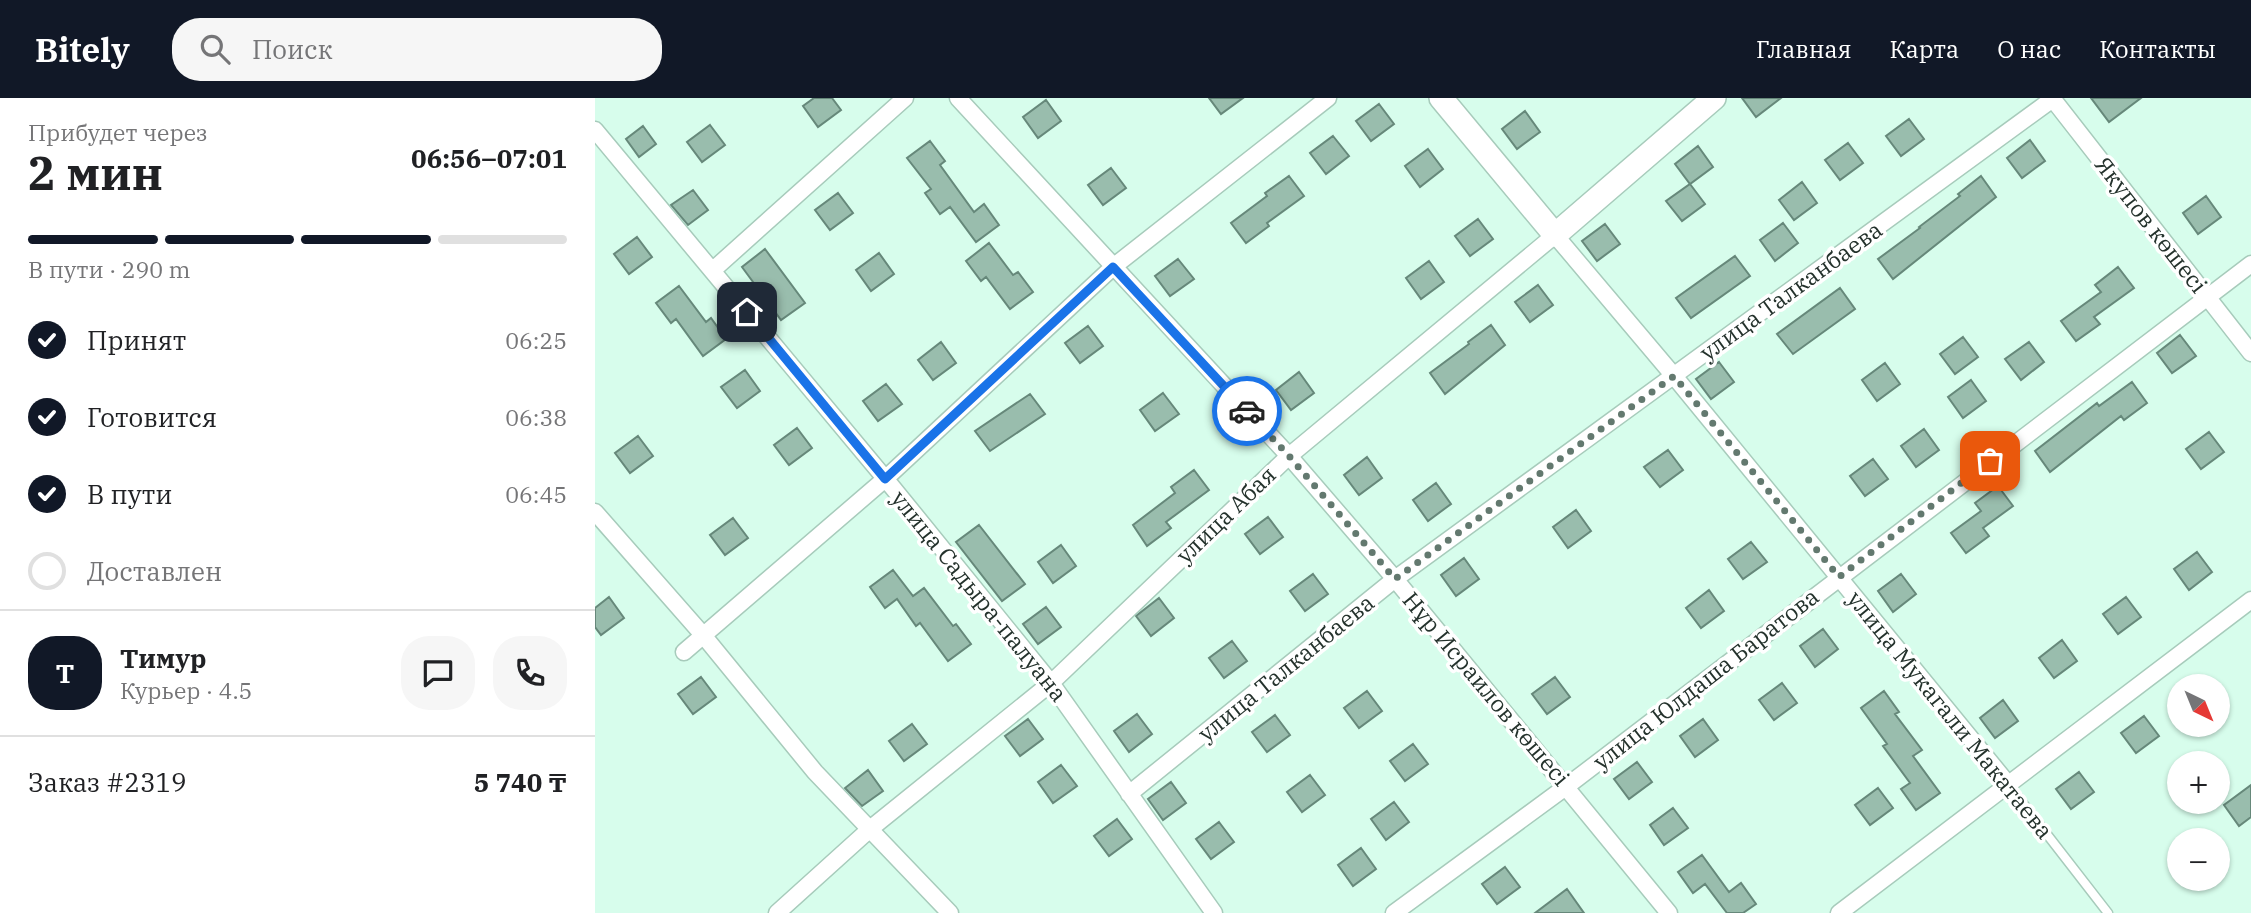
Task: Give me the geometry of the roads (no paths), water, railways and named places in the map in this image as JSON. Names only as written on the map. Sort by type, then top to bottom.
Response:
[{"type":"street","points":[[713,270],[905,98]]},
{"type":"street","name":"Нұр Исраилов көшесі","points":[[958,98],[1289,456],[1395,579],[1669,913]]},
{"type":"street","points":[[684,652],[885,479],[1113,267],[1328,98]]},
{"type":"street","name":"улица Мукагали Макатаева","points":[[1441,98],[1674,376],[2008,784]]},
{"type":"street","name":"улица Абая","points":[[777,913],[870,829],[1051,683],[1289,456],[1555,235],[1714,98]]},
{"type":"street","name":"Якупов көшесі","points":[[2053,98],[2251,352]]},
{"type":"street","name":"улица Талканбаева","points":[[1129,794],[1395,579],[2053,98]]},
{"type":"street","name":"улица Садыра-палуана","points":[[595,131],[713,270],[1051,683],[1214,913]]},
{"type":"street","name":"улица Юлдаша Баратова","points":[[1394,913],[1567,786],[2251,264]]},
{"type":"street","points":[[595,512],[703,635],[815,772],[950,913]]},
{"type":"street","points":[[1839,913],[2251,600]]},
{"type":"lane","name":"улица Мукагали Макатаева","points":[[2008,784],[2108,913]]}]
